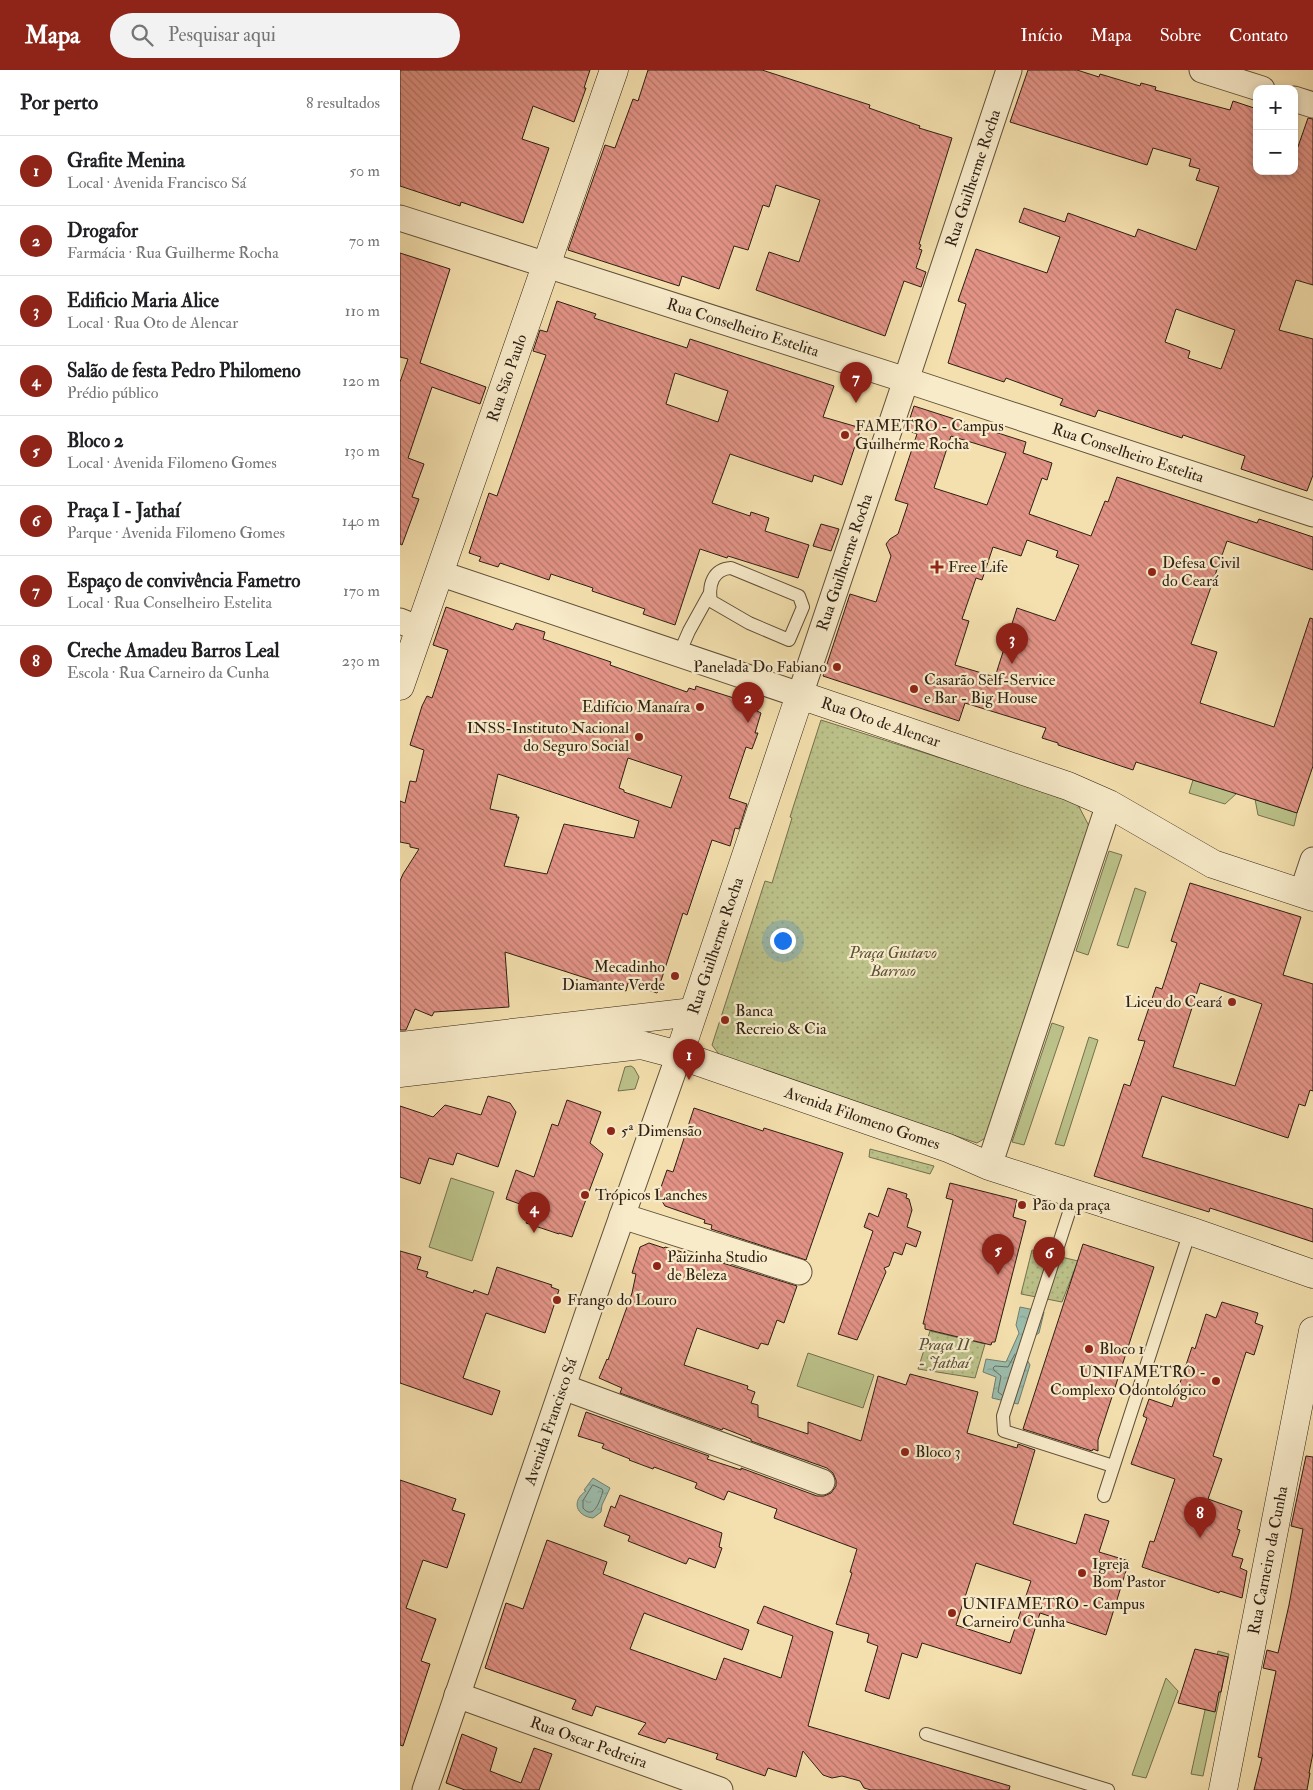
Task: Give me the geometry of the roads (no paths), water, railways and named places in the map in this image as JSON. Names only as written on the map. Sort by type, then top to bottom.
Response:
[{"type":"street","name":"Rua São Paulo","points":[[400,686],[410,625],[439,573],[614,70]]},
{"type":"street","name":"Rua Guilherme Rocha","points":[[679,1055],[1008,70]]},
{"type":"street","points":[[1202,70],[1253,86]]},
{"type":"street","points":[[1298,100],[1313,104]]},
{"type":"street","name":"Rua Conselheiro Estelita","points":[[400,218],[906,380],[1313,514]]},
{"type":"street","name":"Rua Oto de Alencar","points":[[439,573],[1068,786],[1109,804],[1213,864],[1308,895]]},
{"type":"street","points":[[989,1166],[1109,804]]},
{"type":"street","points":[[1308,895],[1313,860]]},
{"type":"street","points":[[400,1046],[693,1012]]},
{"type":"street","name":"Avenida Filomeno Gomes","points":[[400,1073],[641,1045],[679,1055],[948,1148],[989,1166],[1190,1231],[1313,1274]]},
{"type":"street","name":"Avenida Francisco Sá","points":[[425,1790],[679,1055]]},
{"type":"street","points":[[622,1216],[799,1272]]},
{"type":"street","name":"Rua Carneiro da Cunha","points":[[1223,1790],[1313,1331]]},
{"type":"street","points":[[563,1387],[822,1482]]},
{"type":"street","name":"Rua Oscar Pedreira","points":[[457,1695],[720,1790]]},
{"type":"lane","points":[[679,654],[689,631],[710,594],[711,585],[716,573],[722,569],[731,568],[799,596],[803,607],[789,640],[749,624],[711,601],[710,594]]},
{"type":"lane","points":[[1075,1194],[1003,1416],[1003,1425],[1004,1431],[1114,1466]]},
{"type":"lane","points":[[1104,1496],[1190,1231]]},
{"type":"lane","points":[[926,1734],[1108,1790]]},
{"type":"water","points":[[1020,1307],[1044,1312],[1039,1333],[1030,1339],[1025,1356],[1030,1365],[1018,1404],[992,1398],[996,1377],[983,1372],[986,1359],[1006,1362],[1019,1333],[1016,1325]]},
{"type":"water","points":[[593,1478],[610,1488],[602,1505],[601,1512],[593,1518],[587,1517],[579,1511],[577,1503]]},
{"type":"place","name":"Espaço de convivência Fametro","points":[[856,403]]},
{"type":"place","name":"FAMETRO - Campus Guilherme Rocha","points":[[845,435]]},
{"type":"place","name":"Free Life","points":[[937,567]]},
{"type":"place","name":"Defesa Civil do Ceará","points":[[1152,572]]},
{"type":"place","name":"Edificio Maria Alice","points":[[1012,664]]},
{"type":"place","name":"Panelada Do Fabiano","points":[[837,667]]},
{"type":"place","name":"Casarão Self-Service e Bar - Big House","points":[[914,689]]},
{"type":"place","name":"Edifício Manaíra","points":[[700,707]]},
{"type":"place","name":"Drogafor","points":[[748,723]]},
{"type":"place","name":"INSS-Instituto Nacional do Seguro Social","points":[[639,737]]},
{"type":"place","name":"Mecadinho Diamante Verde","points":[[675,976]]},
{"type":"place","name":"Liceu do Ceará","points":[[1232,1002]]},
{"type":"place","name":"Banca Recreio & Cia","points":[[725,1020]]},
{"type":"place","name":"Grafite Menina","points":[[689,1080]]},
{"type":"place","name":"5ª Dimensão","points":[[611,1131]]},
{"type":"place","name":"Trópicos Lanches","points":[[585,1195]]},
{"type":"place","name":"Pão da praça","points":[[1022,1205]]},
{"type":"place","name":"Salão de festa Pedro Philomeno","points":[[534,1233]]},
{"type":"place","name":"Paizinha Studio de Beleza","points":[[657,1266]]},
{"type":"place","name":"Bloco 2","points":[[998,1275]]},
{"type":"place","name":"Praça I - Jathaí","points":[[1049,1278]]},
{"type":"place","name":"Frango do Louro","points":[[557,1300]]},
{"type":"place","name":"Bloco 1","points":[[1089,1349]]},
{"type":"place","name":"UNIFAMETRO - Complexo Odontológico","points":[[1216,1381]]},
{"type":"place","name":"Bloco 3","points":[[905,1452]]},
{"type":"place","name":"Creche Amadeu Barros Leal","points":[[1200,1538]]},
{"type":"place","name":"Igreja Bom Pastor","points":[[1082,1573]]},
{"type":"place","name":"UNIFAMETRO - Campus Carneiro Cunha","points":[[952,1613]]},
{"type":"park label","name":"Praça Gustavo Barroso","points":[[893,962]]},
{"type":"park label","name":"Praça II - Jathaí","points":[[944,1354]]}]
